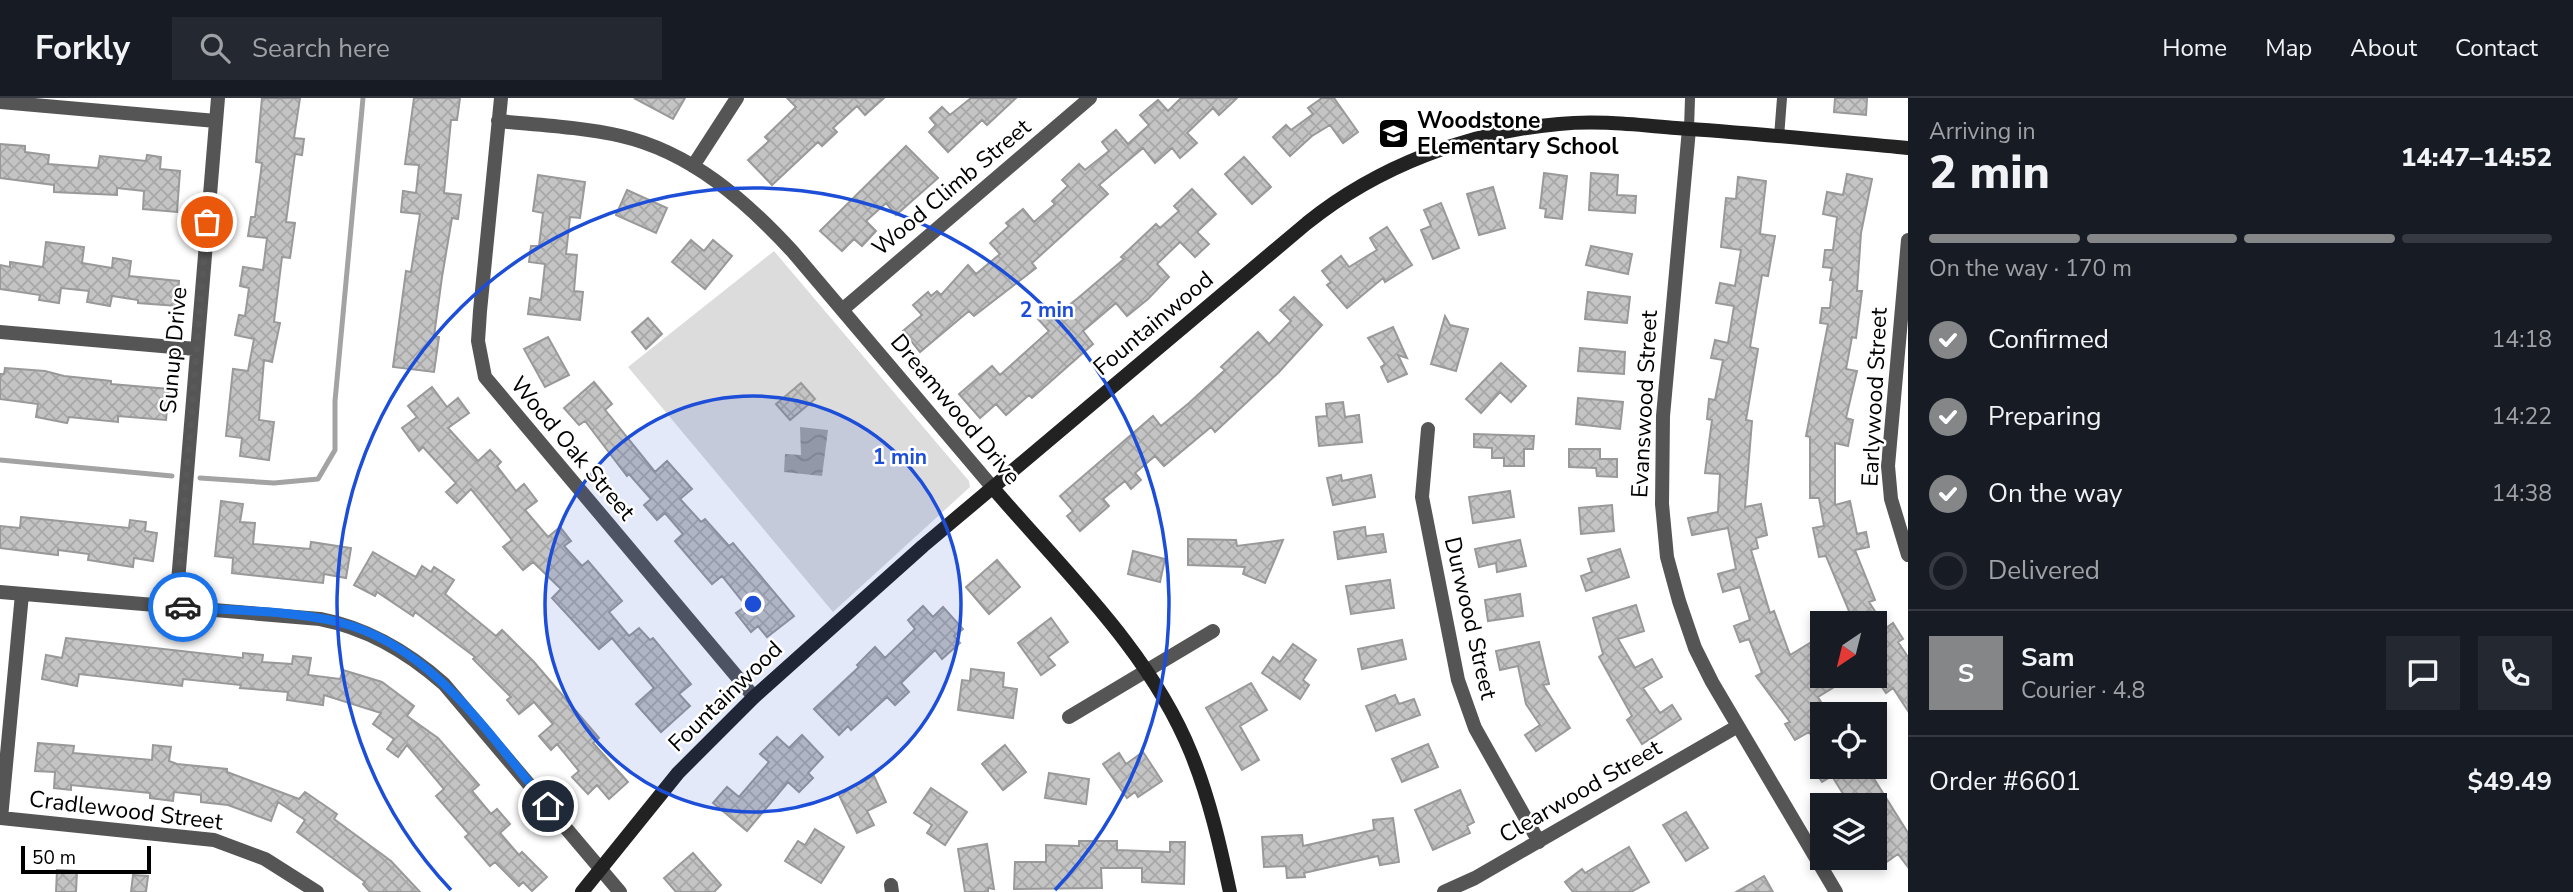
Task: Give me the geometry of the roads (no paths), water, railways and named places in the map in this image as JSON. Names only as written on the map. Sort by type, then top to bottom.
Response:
[{"type":"street","name":"Sunup Drive","points":[[176,606],[218,98]]},
{"type":"street","name":"Wood Oak Street","points":[[501,98],[478,341],[485,377],[754,697]]},
{"type":"street","points":[[693,166],[729,106],[737,98]]},
{"type":"street","name":"Wood Climb Street","points":[[842,310],[1090,98]]},
{"type":"street","points":[[0,102],[216,121]]},
{"type":"street","name":"Dreamwood Drive","points":[[498,121],[623,136],[662,149],[693,166],[744,202],[765,222],[1118,633],[1146,672],[1191,752],[1208,803],[1230,892]]},
{"type":"street","name":"Fountainwood","points":[[582,892],[678,773],[754,697],[993,488],[1307,223],[1334,201],[1384,172],[1441,148],[1511,130],[1560,123],[1689,129],[1908,148]]},
{"type":"street","name":"Evanswood Street","points":[[1689,129],[1663,415],[1662,505],[1667,557],[1695,648],[1836,892]]},
{"type":"street","name":"Earlywood Street","points":[[1908,240],[1888,466],[1891,499],[1908,555]]},
{"type":"street","points":[[0,332],[196,349]]},
{"type":"street","name":"Durwood Street","points":[[1427,429],[1422,497],[1458,680],[1475,729],[1539,842]]},
{"type":"street","points":[[0,592],[176,606],[337,622],[355,627],[409,656],[462,703],[620,892]]},
{"type":"street","points":[[1,818],[22,594]]},
{"type":"street","points":[[1069,718],[1213,631]]},
{"type":"street","name":"Clearwood Street","points":[[1444,892],[1539,842],[1738,726]]},
{"type":"street","name":"Cradlewood Street","points":[[1,818],[214,840],[265,859],[317,892]]},
{"type":"lane","points":[[1689,129],[1690,98]]},
{"type":"lane","points":[[1779,137],[1782,98]]},
{"type":"water","points":[[800,427],[828,430],[822,476],[784,472],[785,454],[801,455]]},
{"type":"waterway","points":[[200,478],[274,483],[318,479],[335,450],[335,401],[363,98]]},
{"type":"waterway","points":[[0,460],[172,476]]},
{"type":"place","name":"Woodstone Elementary School","points":[[1394,133]]}]
